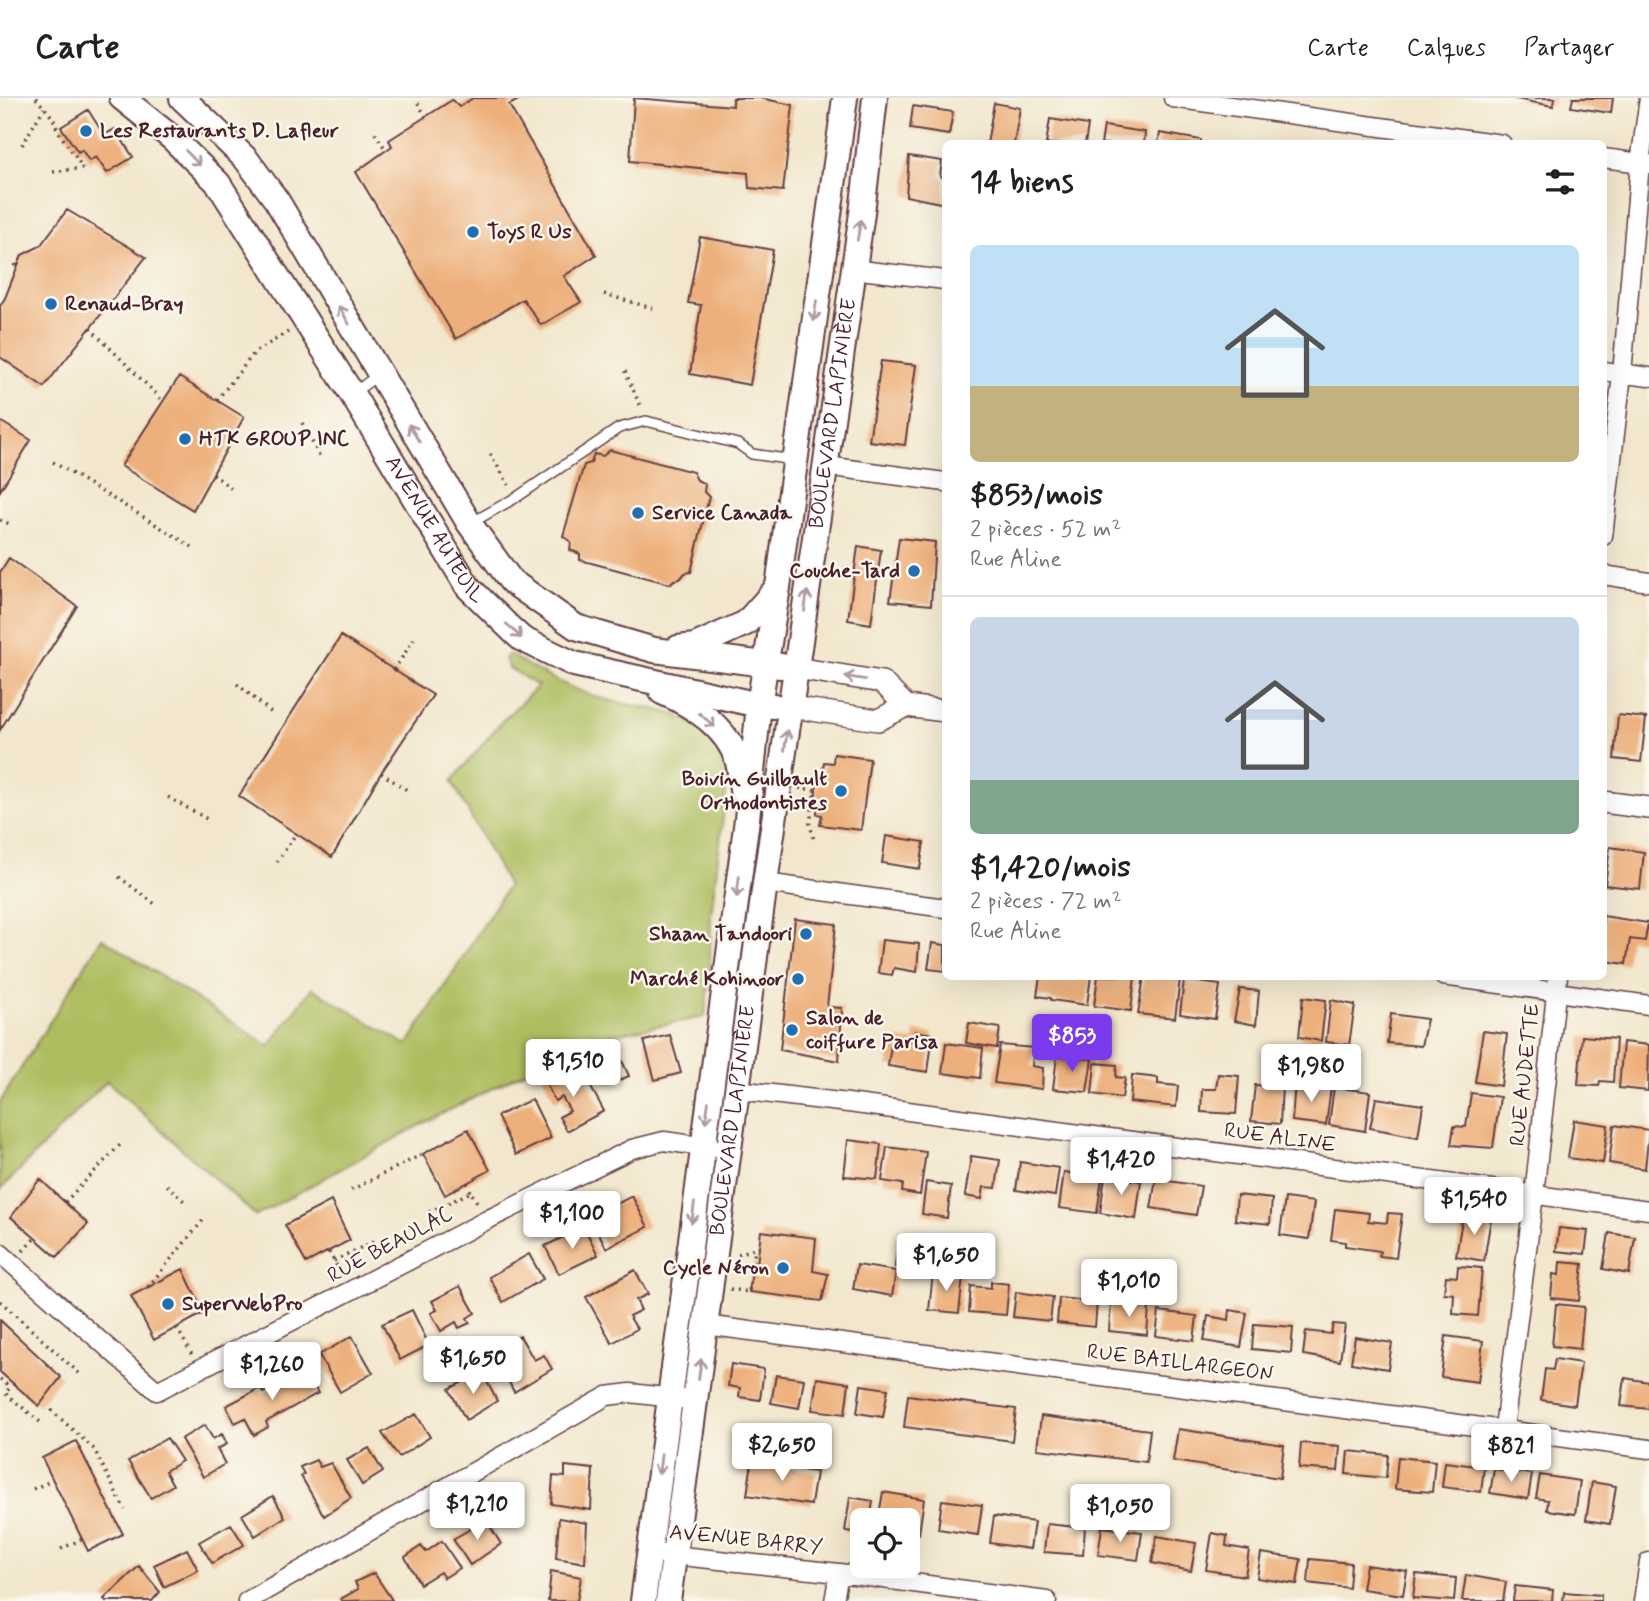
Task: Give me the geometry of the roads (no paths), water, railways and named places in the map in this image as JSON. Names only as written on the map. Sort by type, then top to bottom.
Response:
[{"type":"main road","name":"AVENUE AUTEUIL","points":[[122,98],[172,138],[218,183],[352,394],[468,587],[522,639],[574,664],[759,705],[791,707]]},
{"type":"main road","name":"AVENUE AUTEUIL","points":[[182,98],[246,159],[277,201],[469,523],[511,581],[576,627],[654,650],[796,668]]},
{"type":"main road","name":"BOULEVARD LAPINIÈRE","points":[[643,1601],[747,819],[759,705],[778,587],[845,98]]},
{"type":"main road","name":"BOULEVARD LAPINIÈRE","points":[[668,1601],[875,98]]},
{"type":"main road","points":[[654,650],[695,646],[728,633],[746,623],[778,587]]},
{"type":"main road","points":[[626,676],[683,701],[721,732],[738,762],[747,819]]},
{"type":"street","points":[[1173,98],[1473,140]]},
{"type":"street","points":[[1607,502],[1645,163],[1649,98]]},
{"type":"street","points":[[1607,158],[1645,163]]},
{"type":"street","points":[[852,268],[942,280]]},
{"type":"street","points":[[1607,372],[1649,377]]},
{"type":"street","points":[[826,466],[942,482]]},
{"type":"street","points":[[1607,576],[1649,582]]},
{"type":"street","name":"AVENUE AUTEUIL","points":[[791,707],[878,720],[905,706],[882,682],[796,668]]},
{"type":"street","points":[[905,706],[942,711]]},
{"type":"street","points":[[1607,803],[1649,808]]},
{"type":"street","points":[[765,883],[942,908]]},
{"type":"street","points":[[1500,980],[1558,984],[1649,1005]]},
{"type":"street","name":"RUE AUDETTE","points":[[1504,1428],[1558,984]]},
{"type":"street","name":"RUE ALINE","points":[[738,1090],[848,1102],[1649,1209]]},
{"type":"street","name":"RUE BEAULAC","points":[[0,1253],[157,1391],[487,1220],[643,1145],[664,1140],[730,1150]]},
{"type":"street","name":"RUE BAILLARGEON","points":[[705,1325],[1649,1448]]},
{"type":"street","points":[[247,1601],[607,1396],[623,1392],[695,1401]]},
{"type":"street","name":"AVENUE BARRY","points":[[649,1552],[839,1573],[1046,1601]]},
{"type":"street","points":[[1643,1601],[1649,1562]]},
{"type":"street","points":[[834,1601],[839,1573]]},
{"type":"lane","points":[[352,394],[379,374]]},
{"type":"lane","points":[[469,523],[517,497],[619,428],[646,421],[738,444],[752,454],[795,460]]},
{"type":"place","name":"Les Restaurants D. Lafleur","points":[[86,131]]},
{"type":"place","name":"Toys R Us","points":[[473,232]]},
{"type":"place","name":"Renaud-Bray","points":[[51,304]]},
{"type":"place","name":"HTK GROUP INC","points":[[185,439]]},
{"type":"place","name":"Service Canada","points":[[638,513]]},
{"type":"place","name":"Couche-Tard","points":[[914,571]]},
{"type":"place","name":"Boivin Guilbault Orthodontistes","points":[[841,791]]},
{"type":"place","name":"Shaan Tandoori","points":[[806,934]]},
{"type":"place","name":"Marché Kohinoor","points":[[798,979]]},
{"type":"place","name":"Salon de coiffure Parisa","points":[[792,1030]]},
{"type":"place","name":"Cycle Néron","points":[[783,1268]]},
{"type":"place","name":"SuperWebPro","points":[[168,1304]]}]
